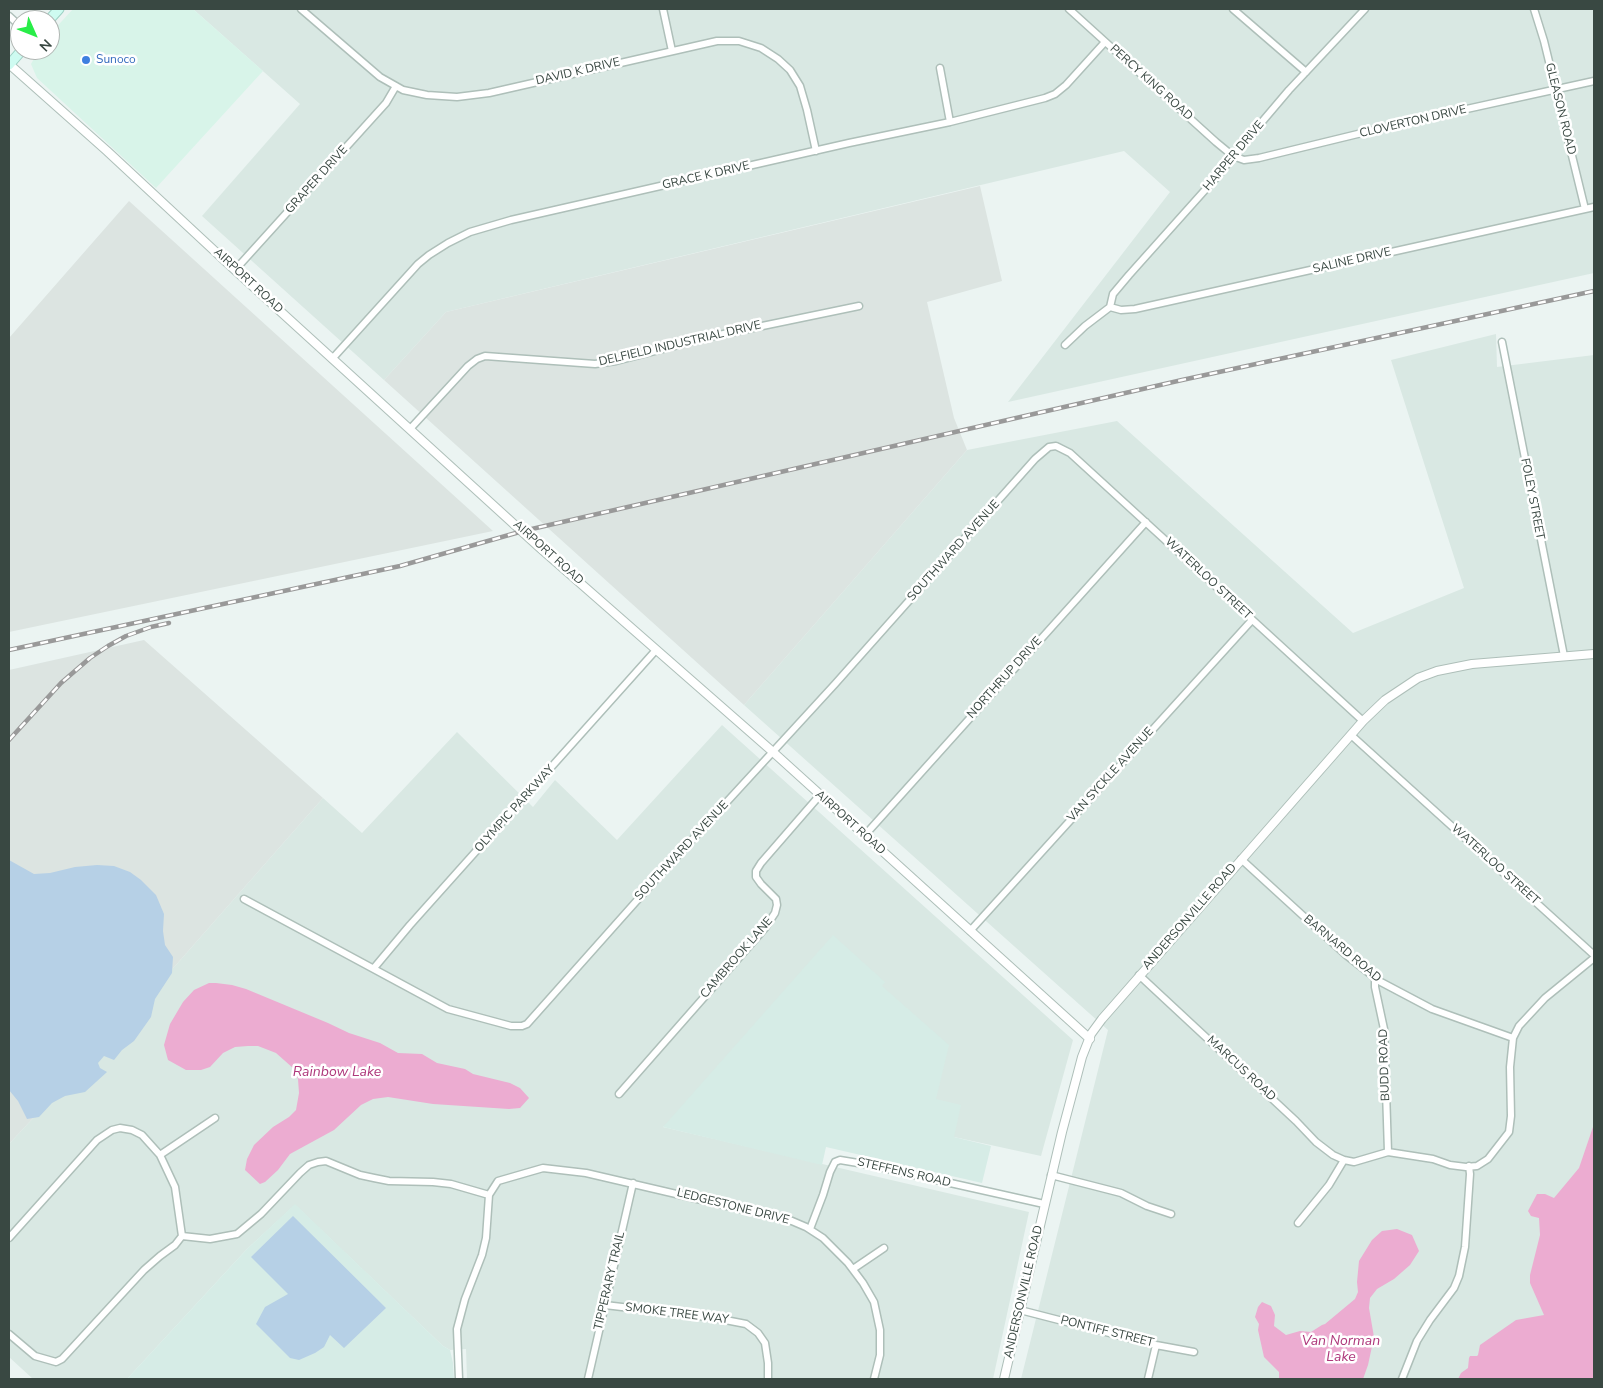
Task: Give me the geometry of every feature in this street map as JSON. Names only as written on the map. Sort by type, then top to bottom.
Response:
[{"type":"street","name":"DAVID K DRIVE","points":[[301,9],[368,68],[403,90],[427,95],[465,96],[489,93],[717,41],[739,42],[761,48],[778,59],[790,70],[800,86],[816,151]]},
{"type":"street","points":[[663,9],[672,51]]},
{"type":"street","name":"PERCY KING ROAD","points":[[1069,9],[1233,156]]},
{"type":"street","points":[[1233,9],[1306,72]]},
{"type":"street","name":"HARPER DRIVE","points":[[1110,307],[1113,294],[1222,171],[1306,72],[1365,9]]},
{"type":"street","name":"GLEASON ROAD","points":[[1534,9],[1556,89],[1585,209]]},
{"type":"street","name":"GRACE K DRIVE","points":[[332,359],[418,264],[436,251],[470,232],[511,220],[950,122],[1045,98],[1055,94],[1072,79],[1105,42]]},
{"type":"street","name":"AIRPORT ROAD","points":[[9,65],[107,151],[332,359],[656,650],[773,752],[1090,1039]]},
{"type":"street","points":[[940,68],[950,122]]},
{"type":"street","name":"CLOVERTON DRIVE","points":[[1233,156],[1244,160],[1259,158],[1403,123],[1594,81]]},
{"type":"street","name":"GRAPER DRIVE","points":[[235,270],[386,103],[396,86]]},
{"type":"street","name":"SALINE DRIVE","points":[[1110,307],[1121,310],[1135,309],[1594,207]]},
{"type":"street","name":"DELFIELD INDUSTRIAL DRIVE","points":[[410,429],[468,366],[485,356],[595,364],[616,361],[714,336],[859,306]]},
{"type":"street","points":[[1065,344],[1110,307]]},
{"type":"street","name":"FOLEY STREET","points":[[1502,342],[1564,656]]},
{"type":"street","name":"WATERLOO STREET","points":[[1049,447],[1064,448],[1070,453],[1363,721]]},
{"type":"street","name":"SOUTHWARD AVENUE","points":[[244,899],[448,1009],[511,1026],[527,1024],[657,878],[861,655],[1035,459],[1049,447]]},
{"type":"street","name":"NORTHRUP DRIVE","points":[[865,835],[1146,522]]},
{"type":"street","name":"VAN SYCKLE AVENUE","points":[[970,931],[1252,620]]},
{"type":"street","name":"OLYMPIC PARKWAY","points":[[374,968],[410,925],[656,650]]},
{"type":"street","name":"ANDERSONVILLE ROAD","points":[[1004,1379],[1051,1175],[1082,1057],[1102,1019],[1363,721],[1401,688],[1418,678],[1437,671],[1472,664],[1594,654]]},
{"type":"street","name":"WATERLOO STREET","points":[[1352,735],[1594,956]]},
{"type":"street","name":"CAMBROOK LANE","points":[[619,1094],[776,914],[776,899],[761,884],[756,877],[756,871],[820,795]]},
{"type":"street","name":"BARNARD ROAD","points":[[1241,859],[1346,955],[1376,979],[1432,1009],[1513,1038]]},
{"type":"street","points":[[1298,1223],[1329,1185],[1344,1160],[1354,1162],[1388,1152],[1433,1159],[1450,1165],[1477,1166],[1488,1159],[1509,1132],[1511,1116],[1510,1068],[1513,1038],[1518,1026],[1545,998],[1594,956]]},
{"type":"street","name":"MARCUS ROAD","points":[[1139,975],[1296,1121],[1316,1142],[1333,1155],[1344,1160]]},
{"type":"street","name":"BUDD ROAD","points":[[1376,979],[1375,987],[1384,1029],[1388,1152]]},
{"type":"street","points":[[160,1155],[215,1118]]},
{"type":"street","points":[[9,1238],[96,1140],[104,1134],[120,1128],[132,1130],[142,1135],[160,1155],[175,1187],[182,1236],[175,1245],[144,1270],[62,1359],[56,1362],[35,1356],[9,1334]]},
{"type":"street","name":"STEFFENS ROAD","points":[[810,1229],[824,1195],[830,1172],[836,1162],[840,1160],[1044,1204]]},
{"type":"street","points":[[182,1236],[210,1239],[237,1234],[261,1214],[300,1173],[318,1162],[326,1161],[360,1175],[389,1181],[451,1184],[489,1195],[482,1255],[465,1299],[457,1330],[459,1379]]},
{"type":"street","points":[[1402,1379],[1417,1341],[1454,1288],[1459,1276],[1465,1247],[1469,1166]]},
{"type":"street","name":"LEDGESTONE DRIVE","points":[[489,1195],[498,1181],[543,1168],[586,1173],[634,1183],[792,1221],[810,1229],[823,1238],[853,1269],[864,1283],[874,1302],[880,1330],[880,1355],[874,1379]]},
{"type":"street","points":[[1051,1175],[1121,1193],[1147,1206],[1171,1214]]},
{"type":"street","name":"TIPPERARY TRAIL","points":[[588,1379],[634,1183]]},
{"type":"street","points":[[853,1269],[884,1248]]},
{"type":"street","name":"SMOKE TREE WAY","points":[[605,1305],[715,1318],[746,1324],[758,1333],[764,1343],[768,1363],[768,1379]]},
{"type":"street","name":"PONTIFF STREET","points":[[1020,1310],[1194,1352]]},
{"type":"street","points":[[1148,1379],[1156,1344]]},
{"type":"shaded area","points":[[73,9],[193,9],[263,71],[156,188],[37,78],[31,64],[33,60],[60,60],[60,23]]},
{"type":"shaded area","points":[[193,9],[1594,9],[1594,273],[1008,402],[1170,192],[1124,151],[446,312],[384,380],[202,216],[300,104]]},
{"type":"shaded area","points":[[980,186],[1002,281],[927,302],[954,418],[967,450],[744,705],[384,380],[446,312]]},
{"type":"shaded area","points":[[129,201],[493,531],[9,632],[9,338]]},
{"type":"shaded area","points":[[1496,334],[1497,367],[1594,355],[1594,1295],[1517,1379],[1021,1379],[1108,1030],[744,705],[967,450],[1117,421],[1353,633],[1464,588],[1391,360]]},
{"type":"shaded area","points":[[144,640],[323,798],[176,965],[9,1144],[9,670]]},
{"type":"shaded area","points":[[722,725],[1073,1040],[1041,1156],[954,1137],[881,985],[884,982],[663,1127],[1029,1212],[993,1379],[467,1379],[466,1349],[450,1350],[443,1346],[295,1205],[247,1249],[127,1379],[33,1379],[9,1357],[9,1144],[176,965],[323,798],[362,833],[457,732],[533,807],[555,780],[617,840]]},
{"type":"shaded area","points":[[9,860],[34,874],[97,865],[114,866],[130,872],[156,895],[164,914],[163,931],[165,945],[173,957],[172,973],[155,999],[151,1017],[134,1041],[122,1050],[114,1060],[104,1056],[98,1063],[100,1068],[107,1072],[85,1092],[65,1096],[52,1103],[39,1117],[27,1119],[18,1101],[9,1090]]},
{"type":"shaded area","points":[[833,935],[885,982],[882,986],[949,1045],[936,1099],[961,1105],[954,1137],[991,1146],[982,1183],[826,1147],[822,1165],[663,1127]]},
{"type":"shaded area","points":[[295,1204],[443,1346],[450,1350],[454,1379],[127,1379],[247,1249]]},
{"type":"shaded area","points":[[293,1216],[386,1308],[344,1348],[330,1335],[324,1347],[299,1360],[290,1358],[256,1324],[265,1307],[288,1294],[251,1257]]},
{"type":"water","name":"Rainbow Lake","points":[[209,983],[232,985],[246,989],[349,1033],[380,1043],[398,1053],[422,1054],[437,1063],[465,1069],[473,1074],[510,1083],[520,1088],[529,1098],[520,1108],[509,1109],[433,1104],[388,1097],[373,1099],[361,1105],[334,1130],[290,1154],[278,1170],[260,1184],[245,1170],[247,1159],[254,1145],[273,1127],[296,1110],[299,1093],[298,1079],[293,1068],[276,1053],[258,1046],[235,1047],[223,1053],[210,1067],[201,1070],[186,1070],[168,1060],[164,1045],[170,1024],[183,1002],[194,990]]},
{"type":"water","points":[[1594,1124],[1594,1379],[1458,1379],[1461,1373],[1468,1368],[1470,1356],[1478,1355],[1480,1345],[1516,1320],[1544,1315],[1530,1283],[1530,1275],[1540,1235],[1539,1218],[1531,1216],[1528,1211],[1537,1194],[1545,1194],[1554,1198],[1579,1168]]},
{"type":"water","name":"Van Norman Lake","points":[[1397,1229],[1412,1235],[1419,1251],[1410,1265],[1394,1279],[1377,1289],[1370,1298],[1369,1308],[1374,1337],[1363,1379],[1279,1379],[1279,1372],[1264,1357],[1258,1330],[1259,1324],[1255,1317],[1258,1307],[1262,1302],[1271,1306],[1275,1315],[1274,1326],[1286,1335],[1300,1331],[1311,1332],[1325,1324],[1355,1299],[1358,1292],[1359,1261],[1372,1240],[1382,1231]]},
{"type":"railway","points":[[9,650],[400,566],[523,531],[1182,380],[1594,291]]},
{"type":"railway","points":[[9,740],[61,683],[90,658],[126,636],[169,623]]},
{"type":"place","name":"Sunoco","points":[[86,60]]}]
